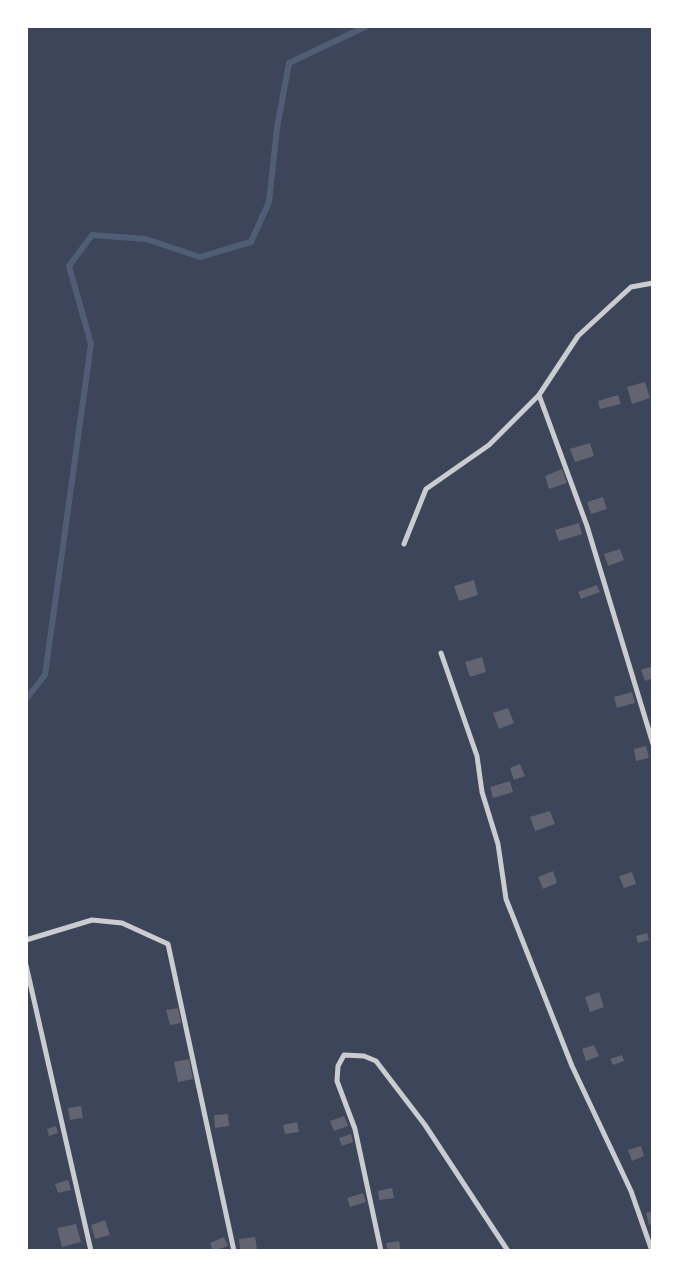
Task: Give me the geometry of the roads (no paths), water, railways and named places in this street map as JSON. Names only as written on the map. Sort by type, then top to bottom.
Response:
[{"type":"lane","points":[[404,544],[426,489],[489,445],[539,395],[578,336],[631,287],[653,283]]},
{"type":"lane","points":[[539,395],[587,526],[653,744]]},
{"type":"lane","points":[[441,653],[477,756],[482,792],[498,844],[506,899],[572,1066],[631,1191],[652,1251]]},
{"type":"lane","points":[[26,940],[92,920],[122,923],[168,944],[234,1251]]},
{"type":"lane","points":[[26,965],[91,1251]]},
{"type":"lane","points":[[381,1251],[355,1129],[337,1081],[338,1066],[344,1055],[364,1056],[376,1061],[425,1125],[508,1251]]},
{"type":"waterway","points":[[26,699],[45,675],[91,344],[69,266],[92,235],[146,239],[200,257],[251,242],[269,202],[277,128],[289,63],[367,26]]}]
